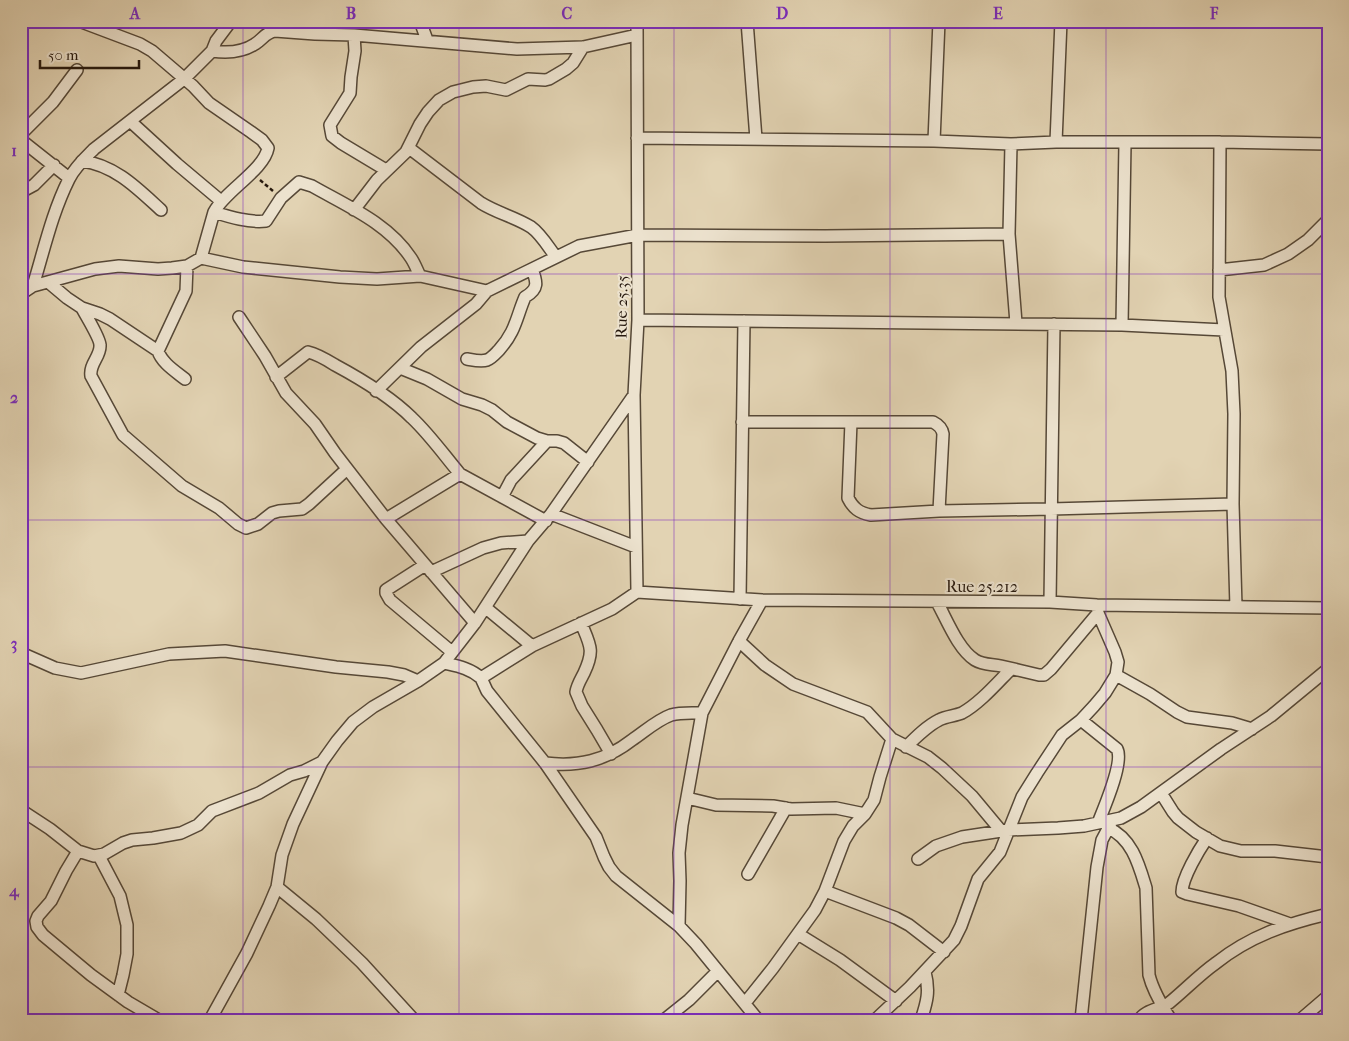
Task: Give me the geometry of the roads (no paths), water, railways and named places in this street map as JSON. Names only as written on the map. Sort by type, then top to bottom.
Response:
[{"type":"street","points":[[79,21],[140,44],[157,55],[210,103],[262,140],[268,148],[266,155],[251,173],[221,201],[214,212],[201,258]]},
{"type":"street","points":[[33,286],[51,222],[70,178],[82,161],[94,149],[184,79],[212,51],[216,41],[232,21]]},
{"type":"street","points":[[420,21],[427,40]]},
{"type":"street","name":"Rue 25.35","points":[[637,21],[638,320],[634,395],[637,592]]},
{"type":"street","points":[[748,21],[756,139]]},
{"type":"street","points":[[934,141],[939,21]]},
{"type":"street","points":[[1056,142],[1061,21]]},
{"type":"street","points":[[212,51],[224,53],[240,50],[254,45],[269,32],[427,40],[517,49],[583,47],[637,34]]},
{"type":"street","points":[[354,35],[355,51],[350,93],[330,125],[330,130],[332,136],[341,143],[386,170]]},
{"type":"street","points":[[354,210],[386,170],[399,160],[409,148],[420,124],[439,100],[453,92],[473,87],[486,86],[506,90],[528,79],[549,79],[566,69],[583,47]]},
{"type":"street","points":[[21,134],[53,102],[77,70]]},
{"type":"street","points":[[130,121],[221,201]]},
{"type":"street","points":[[637,138],[934,141],[1011,144],[1056,142],[1328,144]]},
{"type":"street","points":[[21,140],[70,178]]},
{"type":"street","points":[[1220,142],[1219,297],[1232,371],[1236,607]]},
{"type":"street","points":[[1122,324],[1125,143]]},
{"type":"street","points":[[1011,144],[1010,234],[1016,323]]},
{"type":"street","points":[[409,148],[481,203],[531,228],[556,257]]},
{"type":"street","points":[[82,161],[90,162],[122,176],[161,210]]},
{"type":"street","points":[[21,192],[34,185],[54,165]]},
{"type":"street","points":[[214,212],[238,219],[266,221],[281,198],[299,182],[312,186],[367,217],[386,232],[402,246],[413,260],[420,276]]},
{"type":"street","points":[[1219,270],[1264,265],[1288,254],[1308,240],[1328,220]]},
{"type":"street","points":[[376,390],[421,347],[476,304],[487,291],[579,246],[638,235],[834,236],[1010,234]]},
{"type":"street","points":[[21,294],[33,286],[95,269],[120,266],[158,269],[172,268],[187,266],[201,258],[243,267],[340,276],[377,279],[420,276],[487,291]]},
{"type":"street","points":[[158,351],[186,291],[187,266]]},
{"type":"street","points":[[467,359],[487,360],[508,340],[513,332],[525,297],[531,294],[535,288],[536,280],[532,269]]},
{"type":"street","points":[[48,282],[82,308],[110,319],[158,351],[164,362],[185,378]]},
{"type":"street","points":[[82,308],[100,344],[99,352],[91,368],[91,376],[123,435],[182,486],[219,508],[238,524],[246,528],[258,524],[279,510],[302,509],[347,469]]},
{"type":"street","points":[[239,317],[265,356],[286,393],[314,424],[386,519],[475,623]]},
{"type":"street","points":[[638,320],[1122,324],[1224,330]]},
{"type":"street","points":[[740,599],[744,321]]},
{"type":"street","points":[[1050,602],[1054,324]]},
{"type":"street","points":[[276,377],[308,352],[311,352],[376,390],[410,416],[460,474],[502,497],[548,517],[636,547]]},
{"type":"street","points":[[400,368],[427,379],[462,399],[492,410],[507,422],[537,438],[564,443],[588,462]]},
{"type":"street","points":[[210,1020],[229,989],[269,906],[277,887],[282,854],[293,824],[322,762],[337,740],[353,722],[373,707],[418,681],[444,663],[486,608],[528,541],[588,462],[634,395]]},
{"type":"street","points":[[742,422],[933,422],[938,424],[943,434],[940,510]]},
{"type":"street","points":[[851,422],[848,498],[854,508],[863,513],[1233,504]]},
{"type":"street","points":[[502,497],[512,480],[547,441]]},
{"type":"street","points":[[386,519],[460,474]]},
{"type":"street","points":[[452,652],[387,596],[386,590],[428,569],[483,548],[501,543],[528,541]]},
{"type":"street","points":[[481,678],[532,646],[612,609],[637,592]]},
{"type":"street","name":"Rue 25.212","points":[[637,592],[762,600],[1050,602],[1097,609],[1328,608]]},
{"type":"street","points":[[679,926],[679,853],[682,825],[702,713],[762,600]]},
{"type":"street","points":[[875,1020],[925,972],[954,940],[978,879],[1000,852],[1006,840],[1005,831],[1022,797],[1062,736],[1081,720],[1105,693],[1116,675],[1118,662],[1116,652],[1097,609],[1051,669],[1044,675],[976,661],[961,646],[937,602]]},
{"type":"street","points":[[486,608],[532,646]]},
{"type":"street","points":[[581,623],[591,652],[590,659],[576,692],[610,754]]},
{"type":"street","points":[[739,641],[765,665],[793,684],[867,712],[892,739],[928,757],[942,768],[1005,831]]},
{"type":"street","points":[[21,653],[55,668],[82,674],[169,654],[225,652],[388,672],[404,675],[418,681]]},
{"type":"street","points":[[444,663],[474,672],[481,678],[487,691],[545,762],[596,837],[604,857],[616,876],[679,926],[758,1020]]},
{"type":"street","points":[[906,747],[935,722],[961,713],[971,706],[1011,668]]},
{"type":"street","points":[[918,859],[936,846],[962,837],[1005,831],[1106,824],[1121,818],[1161,793],[1221,749],[1271,716],[1328,669]]},
{"type":"street","points":[[1116,675],[1187,717],[1252,729]]},
{"type":"street","points":[[545,762],[574,764],[593,761],[625,746],[650,727],[672,715],[702,713]]},
{"type":"street","points":[[1081,720],[1117,749],[1119,753],[1108,797],[1106,824],[1097,867],[1081,1020]]},
{"type":"street","points":[[745,1003],[815,910],[825,891],[844,841],[853,826],[866,814],[874,800],[892,739]]},
{"type":"street","points":[[21,810],[50,829],[78,852],[99,856],[132,840],[181,833],[198,824],[212,811],[259,793],[290,775],[304,771],[322,762]]},
{"type":"street","points":[[1161,793],[1172,812],[1178,818],[1196,832],[1220,846],[1232,850],[1275,851],[1328,857]]},
{"type":"street","points":[[687,798],[716,805],[797,809],[836,808],[866,814]]},
{"type":"street","points":[[748,874],[786,808]]},
{"type":"street","points":[[1106,824],[1130,845],[1146,888],[1149,975],[1152,985],[1171,1020]]},
{"type":"street","points":[[1207,838],[1192,864],[1182,892],[1239,906],[1290,924]]},
{"type":"street","points":[[78,852],[51,901],[38,916],[36,921],[37,927],[91,975],[156,1020]]},
{"type":"street","points":[[99,856],[120,896],[127,925],[127,954],[118,995]]},
{"type":"street","points":[[277,887],[323,925],[362,963],[414,1020]]},
{"type":"street","points":[[825,891],[896,918],[909,925],[944,952]]},
{"type":"street","points":[[1140,1020],[1145,1014],[1163,1007],[1233,951],[1265,933],[1328,914]]},
{"type":"street","points":[[798,934],[840,960],[896,1001]]},
{"type":"street","points":[[664,1020],[689,1000],[718,971]]},
{"type":"street","points":[[921,1020],[928,993],[925,972]]},
{"type":"street","points":[[1300,1020],[1314,1015],[1328,996]]}]
